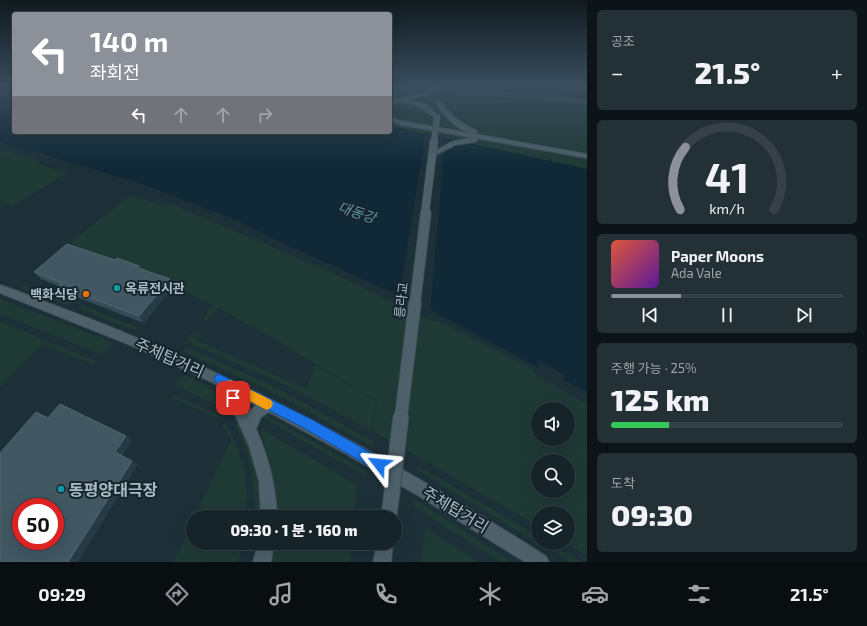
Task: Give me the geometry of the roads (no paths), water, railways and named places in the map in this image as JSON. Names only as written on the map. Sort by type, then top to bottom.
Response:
[{"type":"main road","points":[[431,112],[437,117]]},
{"type":"main road","name":"릉라교","points":[[389,510],[438,112]]},
{"type":"main road","points":[[445,112],[457,124],[475,132],[575,154]]},
{"type":"main road","points":[[392,120],[401,123],[587,156]]},
{"type":"main road","points":[[433,154],[450,144],[470,140],[488,141],[587,156]]},
{"type":"main road","name":"주체탑거리","points":[[0,289],[127,338],[219,379],[306,423],[418,486],[540,562]]},
{"type":"main road","points":[[219,379],[233,398],[250,428],[257,447],[267,485],[268,510]]},
{"type":"main road","points":[[250,428],[252,416],[258,409],[270,405]]},
{"type":"main road","points":[[262,562],[265,550]]},
{"type":"main road","points":[[382,562],[384,550]]},
{"type":"water","name":"대동강","points":[[0,112],[12,112],[12,134],[392,134],[392,126],[587,169],[587,392],[563,379],[564,374],[539,361],[537,367],[433,311],[267,236],[241,222],[142,184],[0,142]]},
{"type":"place","name":"옥류전시관","points":[[117,288]]},
{"type":"place","name":"백화식당","points":[[86,294]]},
{"type":"place","name":"동평양대극장","points":[[61,489]]}]
